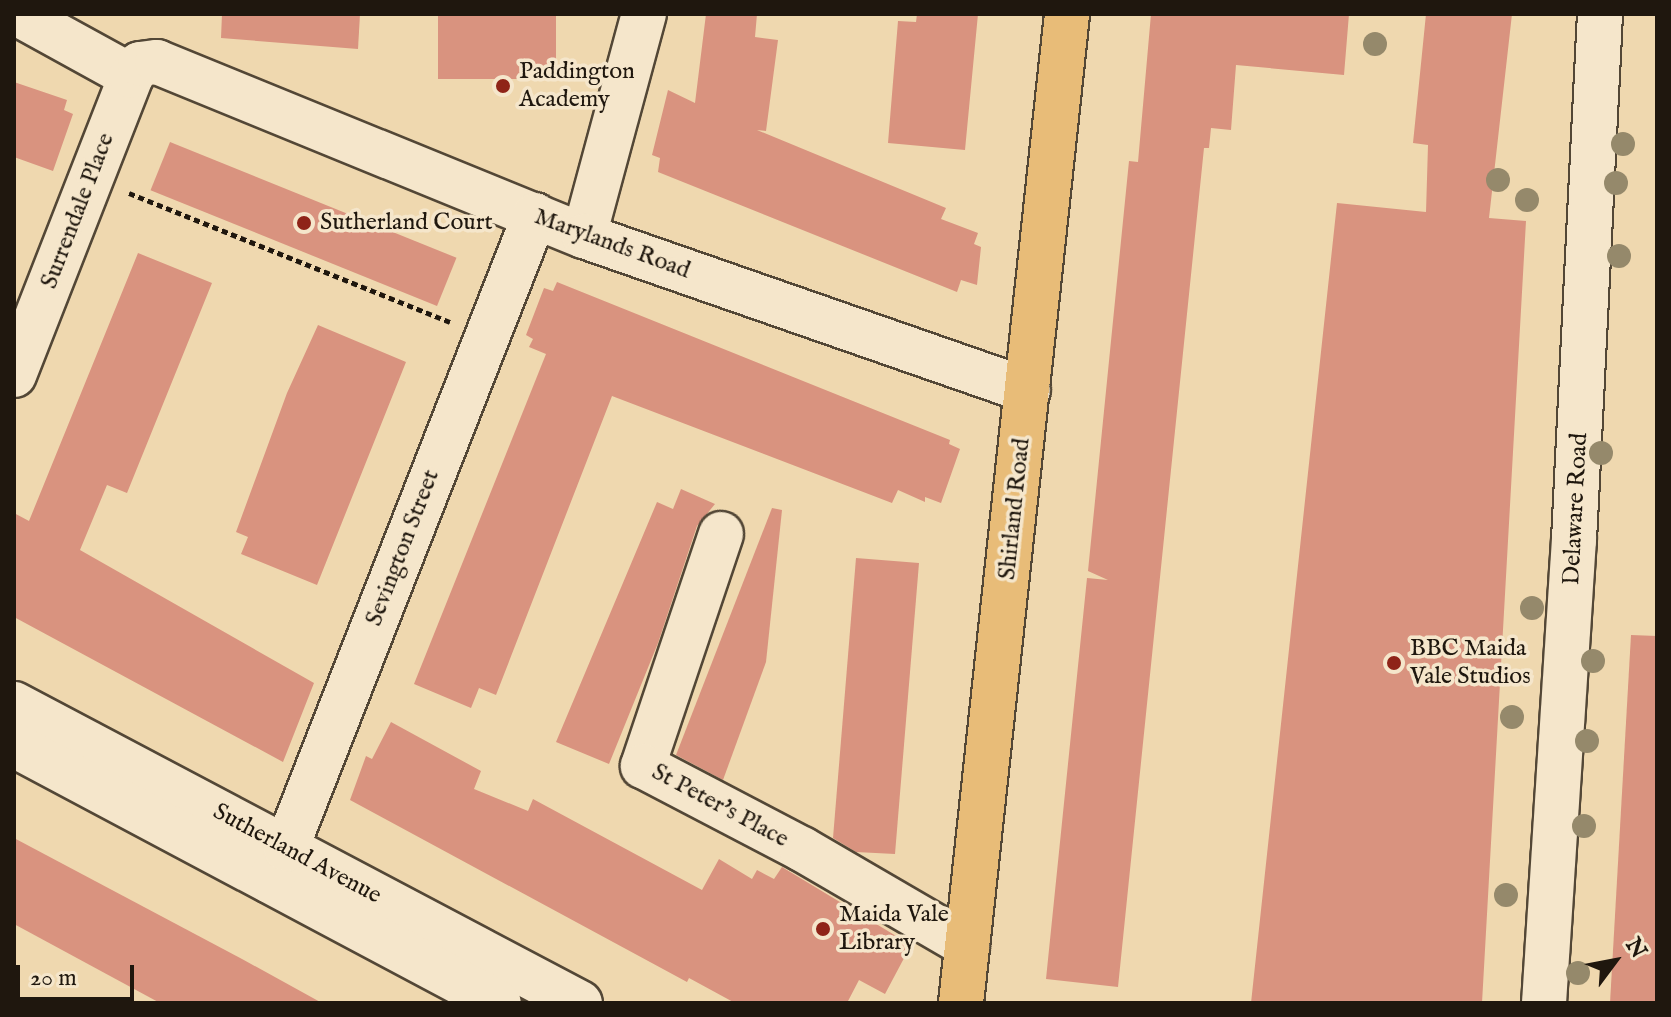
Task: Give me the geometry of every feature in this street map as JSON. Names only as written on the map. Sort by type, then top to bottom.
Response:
[{"type":"main road","name":"Shirland Road","points":[[961,1003],[1067,14]]},
{"type":"street","name":"Marylands Road","points":[[18,14],[144,69],[584,236],[1028,391]]},
{"type":"street","points":[[584,236],[644,14]]},
{"type":"street","name":"Delaware Road","points":[[1544,1003],[1574,540],[1600,14]]},
{"type":"street","name":"Surrendale Place","points":[[14,375],[91,178],[144,69]]},
{"type":"street","name":"Sevington Street","points":[[278,865],[535,215]]},
{"type":"street","name":"St Peter's Place","points":[[721,534],[643,766],[802,849],[967,945]]},
{"type":"street","name":"Sutherland Avenue","points":[[14,704],[499,1003]]},
{"type":"street","name":"Sutherland Avenue","points":[[14,745],[580,1003]]},
{"type":"path","points":[[91,178],[485,336]]},
{"type":"building","points":[[222,14],[360,14],[358,49],[221,38]]},
{"type":"building","points":[[438,14],[556,14],[556,79],[438,79]]},
{"type":"building","points":[[706,14],[757,14],[755,37],[778,40],[766,131],[757,130],[946,208],[941,219],[978,233],[974,244],[981,247],[977,285],[961,280],[957,292],[658,172],[660,158],[652,155],[668,90],[695,103]]},
{"type":"building","points":[[917,14],[978,14],[965,150],[888,143],[898,21],[916,22]]},
{"type":"building","points":[[1151,14],[1349,14],[1344,75],[1236,65],[1231,130],[1211,128],[1209,148],[1204,148],[1118,987],[1046,979],[1087,578],[1108,580],[1088,571],[1129,161],[1138,162]]},
{"type":"building","name":"BBC Maida Vale Studios","points":[[1426,14],[1512,14],[1489,218],[1526,221],[1482,1003],[1251,1003],[1337,203],[1426,212],[1428,145],[1413,143]]},
{"type":"building","points":[[14,82],[67,100],[64,110],[73,114],[53,171],[14,157]]},
{"type":"building","name":"Sutherland Court","points":[[170,142],[456,258],[437,306],[151,190]]},
{"type":"building","points":[[138,253],[212,283],[127,493],[107,485],[80,550],[314,683],[283,762],[14,617],[14,513],[29,521]]},
{"type":"building","points":[[557,282],[950,440],[949,444],[960,449],[941,503],[925,497],[925,502],[898,490],[892,503],[612,396],[496,695],[479,688],[471,708],[414,684],[546,354],[529,347],[533,339],[526,335],[544,288],[553,291]]},
{"type":"building","points":[[318,325],[406,362],[317,585],[241,554],[248,537],[236,532],[287,393]]},
{"type":"building","points":[[681,489],[715,504],[697,526],[658,643],[609,764],[556,742],[657,502],[673,509]]},
{"type":"building","points":[[772,508],[782,510],[766,662],[723,780],[676,755]]},
{"type":"building","points":[[856,558],[919,563],[895,854],[856,852],[833,838]]},
{"type":"building","points":[[1631,635],[1657,636],[1657,1003],[1610,1003]]},
{"type":"building","points":[[391,722],[481,771],[474,789],[528,811],[533,799],[702,890],[719,859],[752,879],[757,870],[774,879],[782,867],[911,945],[885,994],[859,980],[847,1003],[735,1003],[689,978],[687,982],[350,800],[366,756],[372,759]]},
{"type":"building","points":[[14,838],[322,1003],[160,1003],[14,924]]},
{"type":"place","name":"Paddington Academy","points":[[503,86]]},
{"type":"place","name":"Sutherland Court","points":[[304,223]]},
{"type":"place","name":"BBC Maida Vale Studios","points":[[1394,663]]},
{"type":"place","name":"Maida Vale Library","points":[[823,929]]}]
